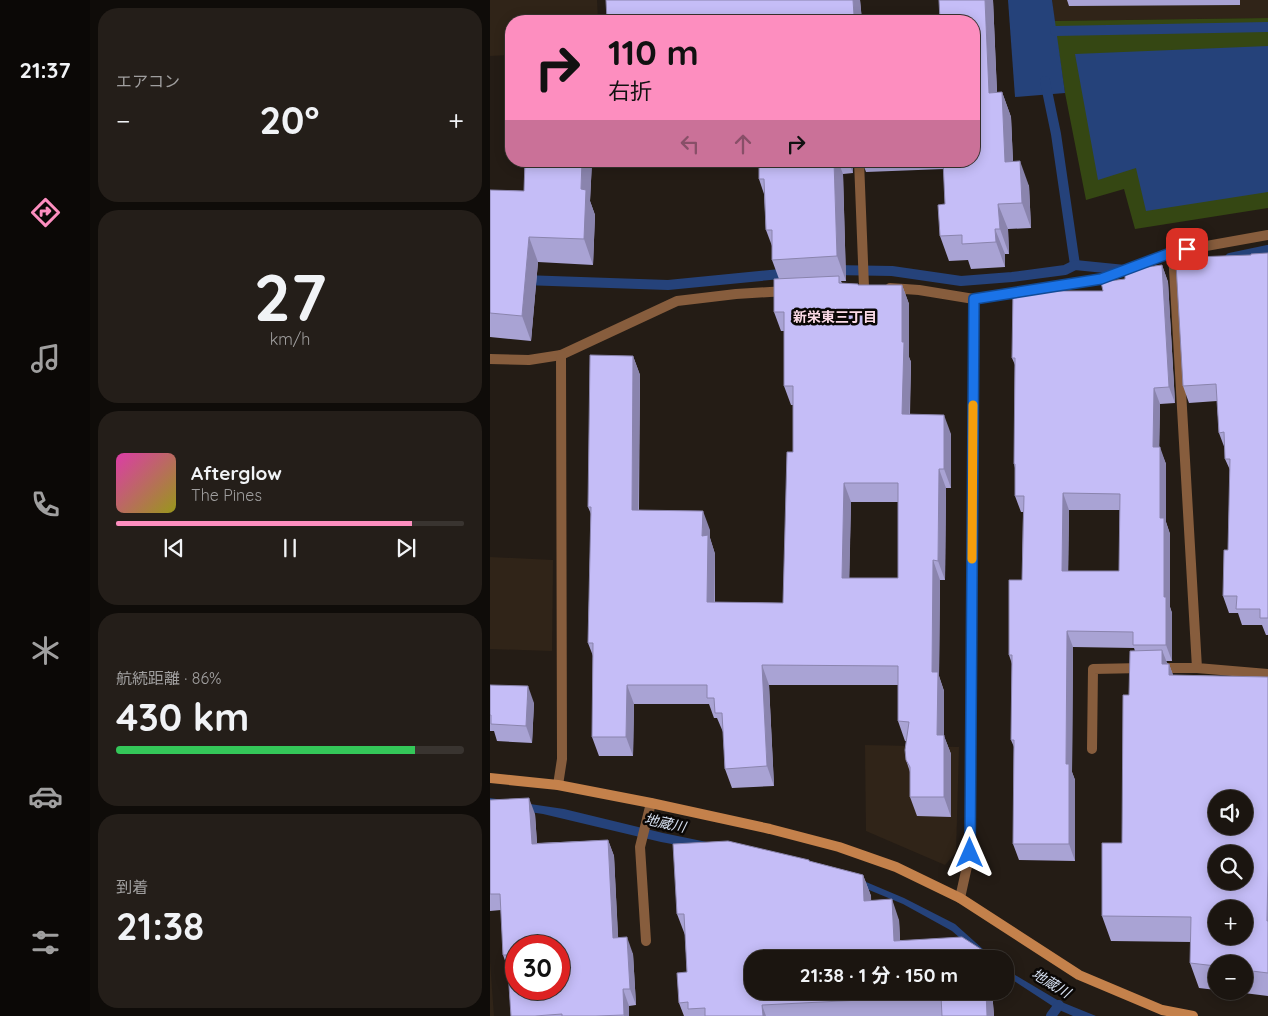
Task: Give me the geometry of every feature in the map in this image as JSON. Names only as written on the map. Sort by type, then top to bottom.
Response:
[{"type":"street","points":[[860,167],[863,253],[868,287],[919,290],[974,299],[1101,279],[1173,252],[1268,235]]},
{"type":"street","points":[[1173,252],[1197,668]]},
{"type":"street","points":[[490,359],[529,360],[561,356],[677,301],[736,294],[795,291]]},
{"type":"street","points":[[960,898],[970,853],[974,299]]},
{"type":"street","points":[[558,785],[562,759],[561,356]]},
{"type":"street","points":[[1092,749],[1093,669],[1197,668],[1268,674]]},
{"type":"street","points":[[490,778],[558,785],[651,803],[789,833],[839,847],[896,867],[960,898],[1079,975],[1162,1010],[1193,1016]]},
{"type":"street","points":[[646,941],[640,847],[651,803]]},
{"type":"shaded area","points":[[490,0],[597,0],[598,15],[505,15],[505,55],[490,56]]},
{"type":"shaded area","points":[[1052,0],[1268,0],[1268,18],[1054,21]]},
{"type":"shaded area","points":[[490,557],[553,560],[552,651],[490,649]]},
{"type":"shaded area","points":[[865,745],[959,747],[956,852],[945,865],[866,831]]},
{"type":"shaded area","points":[[490,961],[494,1016],[490,1016]]},
{"type":"green space","points":[[1268,18],[1268,208],[1135,229],[1124,189],[1086,200],[1065,93],[1054,21]]},
{"type":"water","points":[[1008,0],[1052,0],[1065,93],[1015,97]]},
{"type":"water","points":[[1268,46],[1268,192],[1146,211],[1136,168],[1098,180],[1075,54]]},
{"type":"water","points":[[490,798],[564,809],[663,833],[833,868],[904,898],[955,924],[984,950],[974,950],[952,931],[903,904],[828,873],[661,842],[543,814],[490,806]]},
{"type":"water","points":[[1014,974],[1059,1001],[1096,1016],[1073,1016],[1057,1009],[1014,981]]},
{"type":"building","points":[[606,0],[853,0],[854,15],[607,15]]},
{"type":"building","points":[[939,0],[985,0],[989,93],[1002,92],[1005,162],[1020,161],[1022,203],[998,204],[1000,229],[995,229],[996,242],[962,244],[962,235],[940,236],[938,205],[945,204],[943,167],[980,167],[980,15],[940,15]]},
{"type":"building","points":[[525,167],[582,167],[581,189],[586,190],[584,239],[529,237],[522,316],[490,313],[490,190],[524,191]]},
{"type":"building","points":[[759,167],[834,167],[837,256],[772,260],[772,230],[766,230],[764,179],[759,179]]},
{"type":"building","points":[[1268,253],[1268,618],[1260,618],[1260,609],[1236,609],[1237,596],[1223,596],[1224,550],[1228,550],[1230,459],[1225,459],[1224,432],[1219,433],[1216,384],[1183,386],[1176,264],[1194,261],[1194,257]]},
{"type":"building","points":[[1162,265],[1169,387],[1154,388],[1153,447],[1160,447],[1160,518],[1164,518],[1166,645],[1133,645],[1133,632],[1067,631],[1066,764],[1069,764],[1069,844],[1013,844],[1014,740],[1011,740],[1012,655],[1009,655],[1009,580],[1022,580],[1024,496],[1015,496],[1015,358],[1012,358],[1013,291],[1103,291],[1101,282],[1125,279],[1125,270]],"holes":[[[1063,493],[1120,494],[1119,571],[1062,571]]]},
{"type":"building","points":[[839,276],[839,283],[902,285],[902,342],[904,342],[902,414],[944,415],[944,469],[939,469],[938,561],[933,560],[932,672],[938,672],[937,735],[944,735],[944,797],[910,797],[910,767],[906,760],[905,750],[909,722],[898,721],[898,666],[762,665],[767,766],[725,769],[722,713],[715,713],[714,698],[707,698],[707,685],[627,685],[626,737],[592,737],[593,643],[588,643],[591,507],[588,507],[590,355],[633,356],[632,510],[703,511],[702,536],[708,535],[707,602],[783,603],[787,452],[793,452],[793,386],[784,386],[784,312],[774,312],[774,279]],"holes":[[[844,483],[898,483],[898,578],[842,578]]]},
{"type":"building","points":[[1162,650],[1162,664],[1169,664],[1169,675],[1268,677],[1268,973],[1253,971],[1253,955],[1208,955],[1208,965],[1190,963],[1191,917],[1102,916],[1102,843],[1122,843],[1123,695],[1129,695],[1130,651]]},
{"type":"building","points":[[490,685],[528,686],[526,726],[491,724]]},
{"type":"building","points":[[529,798],[532,844],[608,840],[613,938],[627,937],[630,989],[623,989],[624,1015],[562,1016],[562,1014],[511,1016],[510,1000],[570,1000],[570,935],[505,935],[505,955],[503,955],[500,894],[490,894],[490,800]]},
{"type":"building","points":[[728,841],[863,875],[864,901],[892,899],[894,941],[962,937],[982,950],[744,950],[744,1000],[861,1000],[762,1005],[763,1016],[705,1016],[705,1008],[688,1009],[688,1002],[679,1003],[677,973],[687,972],[684,914],[677,914],[673,844]]},
{"type":"building","points":[[941,1000],[986,1000],[987,1016],[942,1016]]},
{"type":"waterway","points":[[1055,31],[1268,27]]},
{"type":"waterway","points":[[1045,81],[1056,134],[1075,265]]},
{"type":"waterway","points":[[1230,258],[1268,250]]},
{"type":"waterway","points":[[833,270],[892,271],[961,281],[1065,270],[1075,265],[1125,270]]},
{"type":"waterway","points":[[523,280],[668,285],[791,273]]},
{"type":"waterway","name":"地蔵川","points":[[1051,1016],[1059,1005]]},
{"type":"slow traffic","points":[[972,559],[973,405]]},
{"type":"district","name":"新栄東三丁目","points":[[835,317]]},
{"type":"route","points":[[970,853],[974,299],[1101,279],[1173,252],[1187,249]]}]
